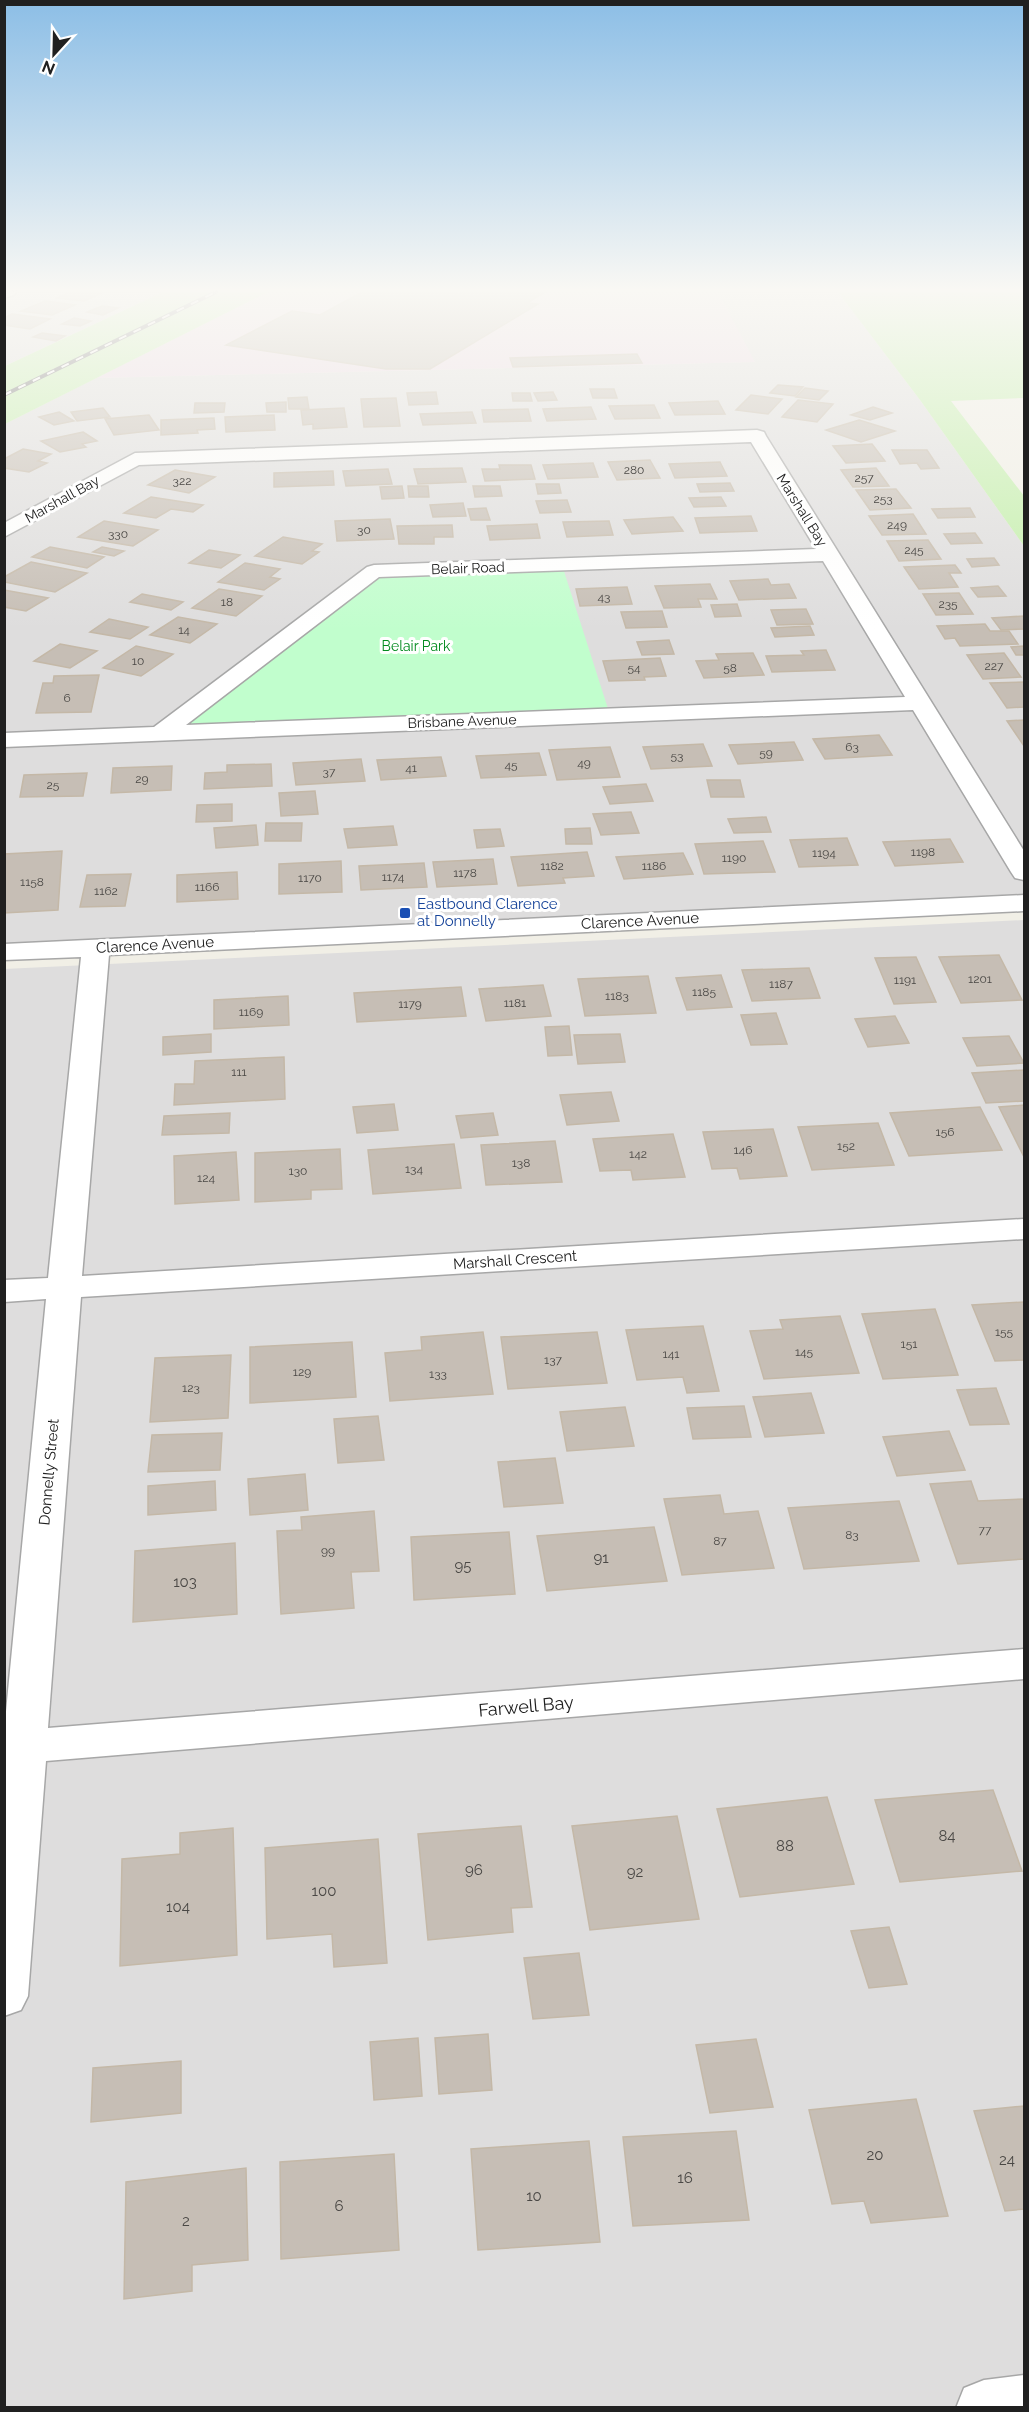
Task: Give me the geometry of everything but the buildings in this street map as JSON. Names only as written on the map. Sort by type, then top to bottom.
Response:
[{"type":"street","name":"Marshall Bay","points":[[4,531],[135,459],[757,436],[1024,872]]},
{"type":"street","name":"Belair Road","points":[[161,733],[374,572],[830,555]]},
{"type":"street","name":"Brisbane Avenue","points":[[4,740],[920,703]]},
{"type":"street","name":"Clarence Avenue","points":[[4,952],[1024,903]]},
{"type":"street","name":"Donnelly Street","points":[[4,1996],[16,1748],[64,1288],[96,948]]},
{"type":"street","name":"Marshall Crescent","points":[[4,1291],[1024,1229]]},
{"type":"street","name":"Farwell Bay","points":[[16,1748],[1024,1664]]},
{"type":"street","points":[[984,2408],[1024,2403]]},
{"type":"shaded area","points":[[43,405],[923,405],[1024,546],[1024,903],[5,952],[5,424]]},
{"type":"shaded area","points":[[1024,920],[1024,2407],[5,2407],[4,969]]},
{"type":"green space","points":[[5,405],[44,405],[5,424]]},
{"type":"green space","points":[[923,405],[954,405],[1024,496],[1024,546]]},
{"type":"green space","name":"Belair Park","points":[[562,565],[610,715],[161,733],[374,571]]},
{"type":"place","name":"Eastbound Clarence at Donnelly","points":[[405,913]]}]
